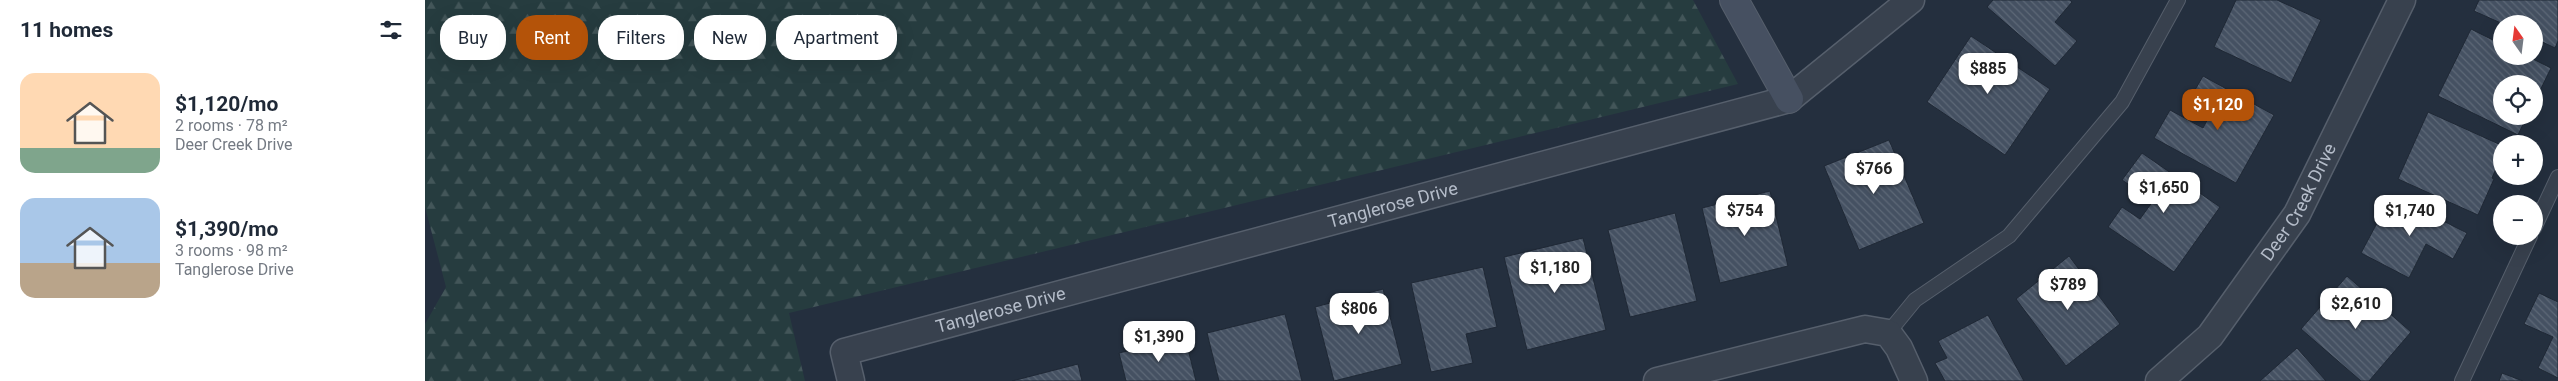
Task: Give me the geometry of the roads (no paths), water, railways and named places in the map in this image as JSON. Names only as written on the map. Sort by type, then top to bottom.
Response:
[{"type":"street","points":[[1734,0],[1789,99]]},
{"type":"street","name":"Tanglerose Drive","points":[[851,381],[844,352],[1789,99],[1911,0]]},
{"type":"street","name":"Deer Creek Drive","points":[[2159,381],[2210,336],[2297,214],[2402,0]]},
{"type":"street","points":[[1657,381],[1865,329],[1888,333],[1899,348],[1914,381]]},
{"type":"lane","points":[[1888,333],[1915,300],[2009,236],[2122,102],[2178,0]]},
{"type":"lane","points":[[2543,209],[2558,177]]},
{"type":"lane","points":[[2462,381],[2526,245]]}]
